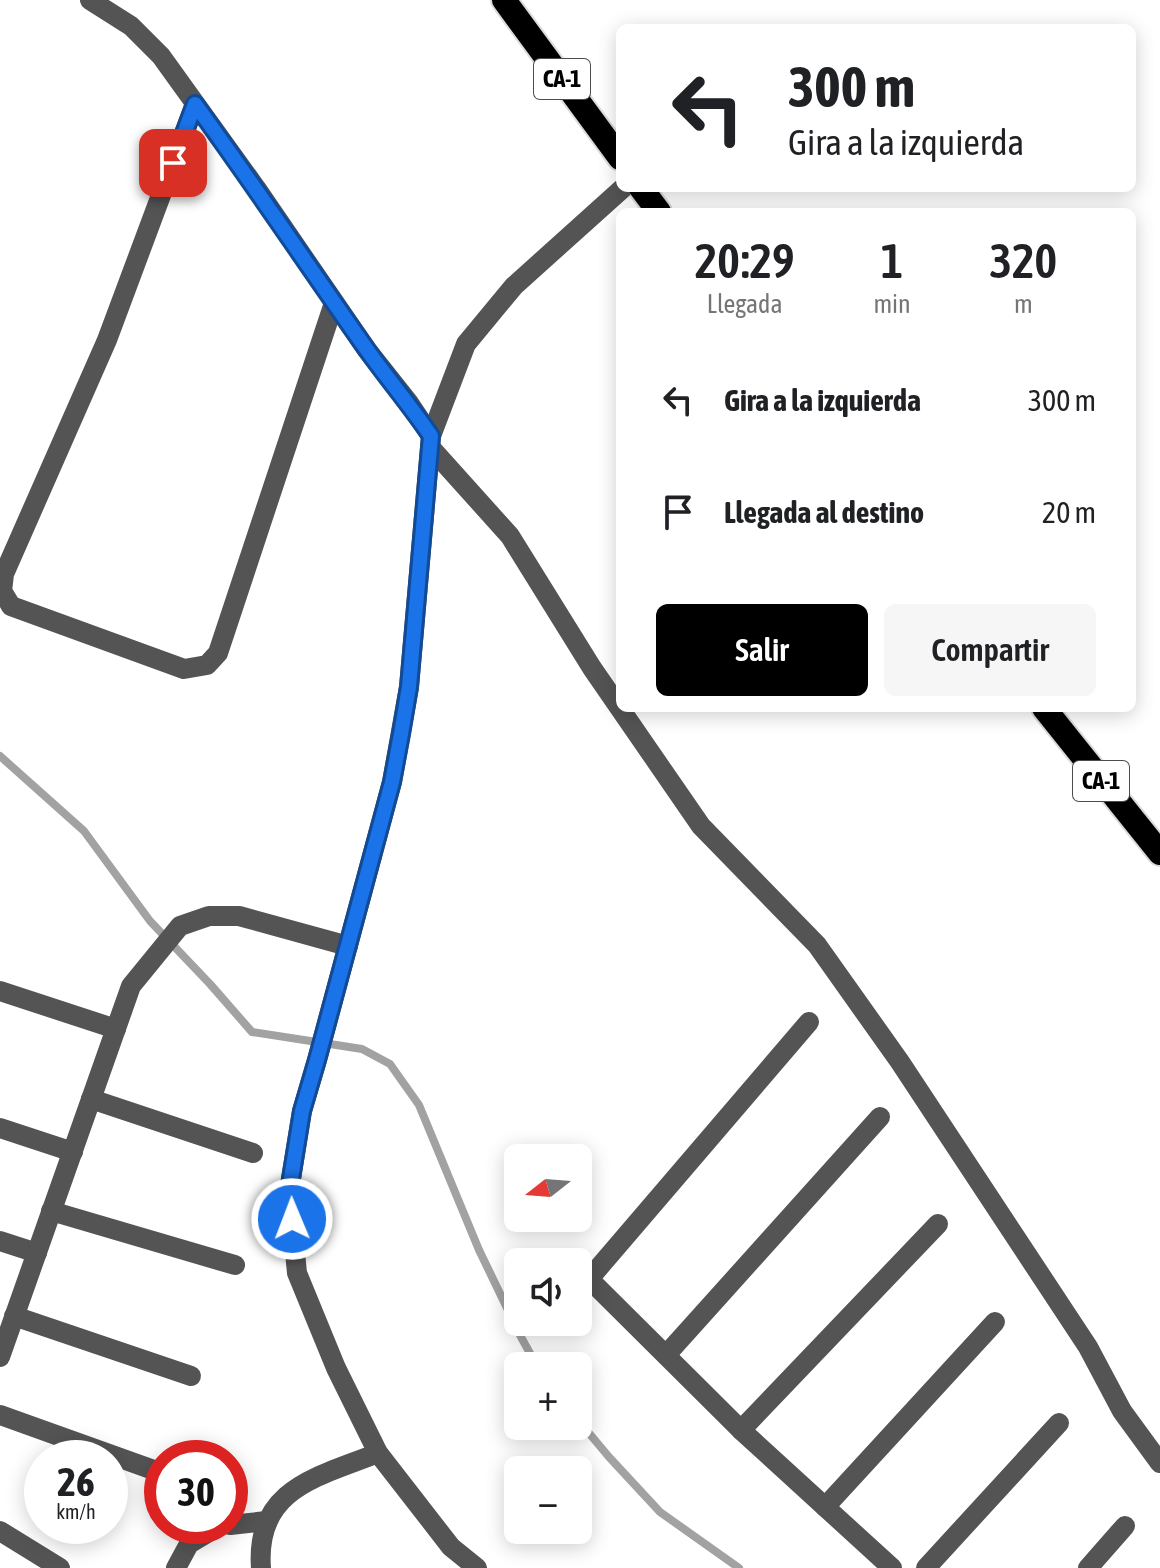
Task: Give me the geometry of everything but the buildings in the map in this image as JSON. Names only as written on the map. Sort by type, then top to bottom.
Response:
[{"type":"highway","name":"CA-1","points":[[504,0],[616,153]]},
{"type":"highway","name":"CA-1","points":[[1047,712],[1160,853]]},
{"type":"street","points":[[90,0],[131,26],[161,56],[367,350],[409,403],[430,441],[510,536],[616,703]]},
{"type":"street","points":[[195,104],[107,340],[4,574],[2,591],[11,606],[184,669],[207,665],[218,653],[334,303]]},
{"type":"street","points":[[477,1568],[451,1547],[378,1453],[336,1368],[297,1273],[289,1191],[302,1111],[392,782],[409,687],[430,441],[466,344],[514,286],[619,192]]},
{"type":"street","points":[[622,712],[701,826],[817,945],[900,1062],[1088,1347],[1122,1411],[1160,1463]]},
{"type":"street","points":[[0,1357],[131,986],[180,926],[209,916],[239,916],[348,946]]},
{"type":"street","points":[[0,991],[116,1029]]},
{"type":"street","points":[[809,1022],[589,1279],[741,1430],[892,1568]]},
{"type":"street","points":[[91,1099],[253,1153]]},
{"type":"street","points":[[666,1355],[880,1117]]},
{"type":"street","points":[[0,1128],[73,1152]]},
{"type":"street","points":[[51,1211],[235,1265]]},
{"type":"street","points":[[741,1430],[938,1224]]},
{"type":"street","points":[[0,1241],[37,1253]]},
{"type":"street","points":[[14,1316],[191,1376]]},
{"type":"street","points":[[825,1507],[995,1322]]},
{"type":"street","points":[[0,1415],[144,1467]]},
{"type":"street","points":[[926,1568],[1059,1423]]},
{"type":"street","points":[[261,1568],[260,1547],[267,1521],[278,1503],[299,1485],[378,1453]]},
{"type":"street","points":[[248,1523],[267,1521]]},
{"type":"street","points":[[1088,1568],[1125,1526]]},
{"type":"street","points":[[0,1531],[60,1568]]},
{"type":"street","points":[[176,1568],[189,1544]]},
{"type":"waterway","points":[[0,756],[84,831],[150,921],[252,1032],[362,1049],[390,1064],[419,1105],[479,1250],[529,1352]]},
{"type":"waterway","points":[[592,1437],[660,1512],[739,1568]]},
{"type":"route","points":[[173,163],[195,104],[431,436],[409,687],[401,734],[392,782],[302,1111],[289,1191],[292,1219]]}]
